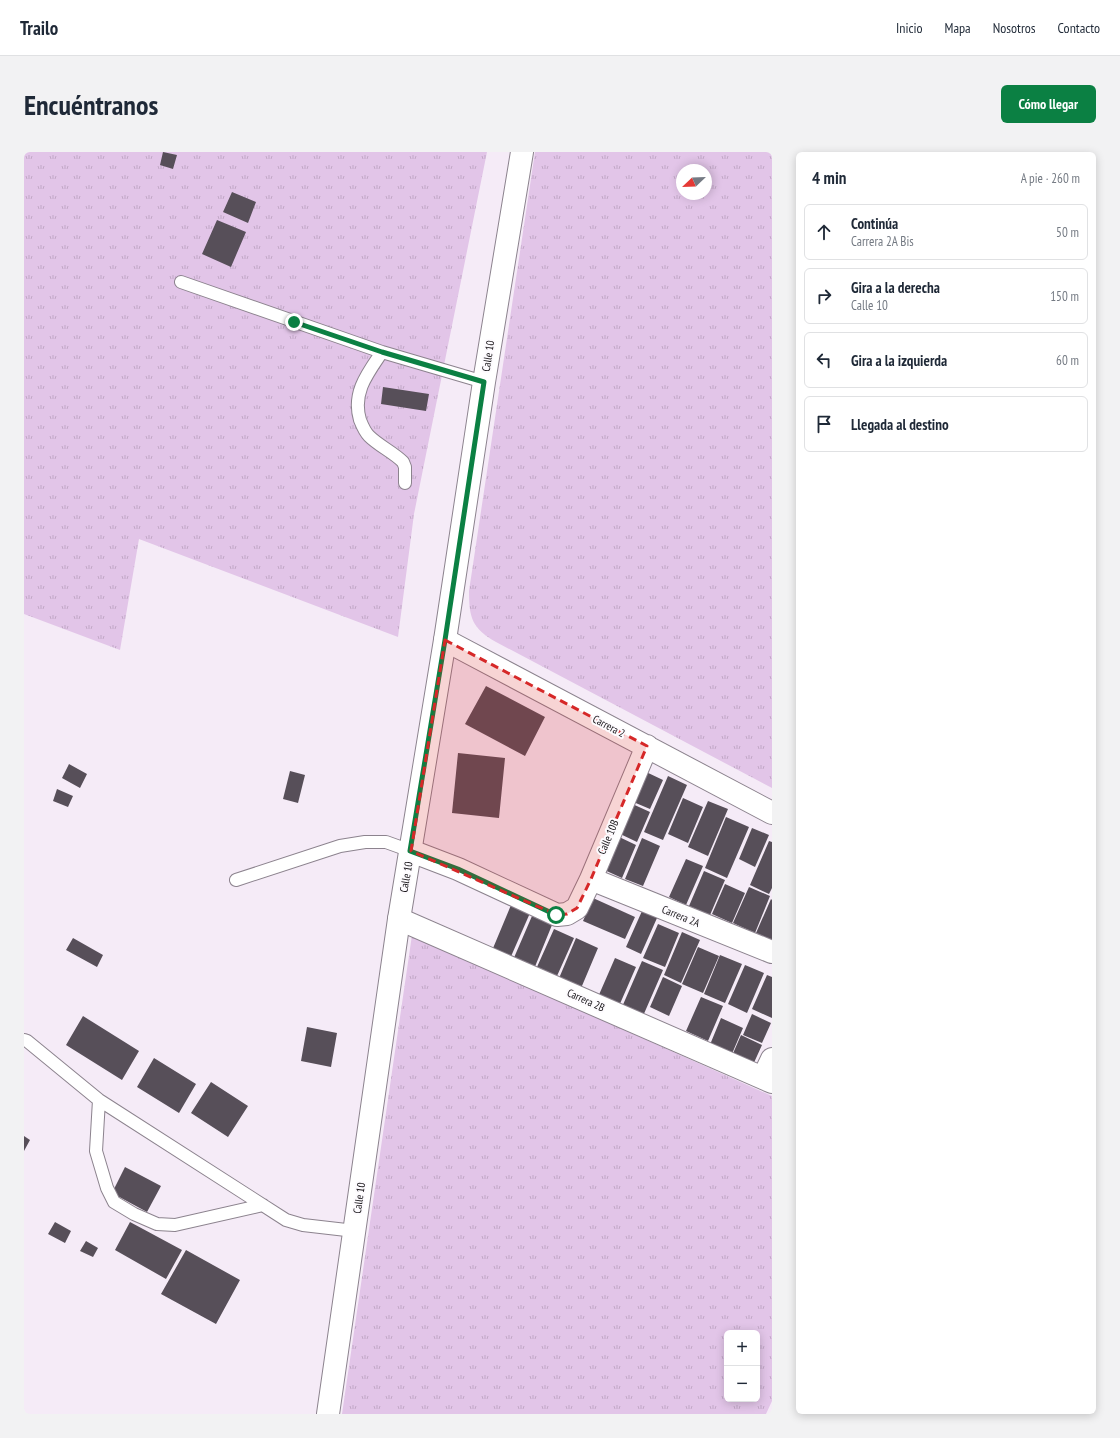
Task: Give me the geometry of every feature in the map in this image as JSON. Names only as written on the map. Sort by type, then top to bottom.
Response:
[{"type":"street","name":"Calle 10","points":[[328,1414],[399,919],[445,640],[484,382],[522,152]]},
{"type":"street","name":"Carrera 2","points":[[445,640],[772,813]]},
{"type":"street","name":"Calle 10B","points":[[410,851],[458,869],[556,915],[567,914],[576,908],[591,879],[647,746]]},
{"type":"street","name":"Carrera 2A","points":[[591,879],[772,952]]},
{"type":"street","name":"Carrera 2B","points":[[399,919],[769,1073]]},
{"type":"lane","points":[[181,282],[382,352],[484,382]]},
{"type":"lane","points":[[382,352],[367,375],[361,388],[357,409],[361,424],[368,436],[403,462],[405,467],[405,483]]},
{"type":"lane","points":[[236,880],[340,846],[359,843],[386,842],[410,851]]},
{"type":"lane","points":[[24,1040],[99,1100],[286,1220],[303,1225],[355,1231]]},
{"type":"lane","points":[[99,1100],[96,1151],[107,1188],[114,1202],[134,1214],[158,1224],[175,1225],[263,1205]]},
{"type":"highlighted area","points":[[445,640],[647,746],[591,879],[577,908],[567,914],[557,915],[411,851]]},
{"type":"green space","points":[[24,152],[487,152],[414,514],[398,637],[139,539],[120,650],[24,614]]},
{"type":"green space","points":[[535,152],[772,152],[772,788],[496,642],[477,627],[471,615],[469,591]]},
{"type":"green space","points":[[412,935],[772,1096],[772,1401],[766,1414],[342,1414]]},
{"type":"building","points":[[163,152],[177,155],[173,169],[160,165]]},
{"type":"building","points":[[232,192],[256,202],[248,223],[223,212]]},
{"type":"building","points":[[217,220],[246,232],[231,267],[202,254]]},
{"type":"building","points":[[383,387],[429,394],[426,411],[381,404]]},
{"type":"building","points":[[486,686],[545,717],[525,756],[465,724]]},
{"type":"building","points":[[458,753],[505,758],[499,818],[452,813]]},
{"type":"building","points":[[69,764],[87,774],[80,788],[62,778]]},
{"type":"building","points":[[290,771],[305,775],[298,803],[283,799]]},
{"type":"building","points":[[644,771],[663,780],[650,809],[631,801]]},
{"type":"building","points":[[668,776],[687,785],[663,840],[644,832]]},
{"type":"building","points":[[57,789],[73,796],[68,807],[53,801]]},
{"type":"building","points":[[683,798],[703,807],[688,843],[668,834]]},
{"type":"building","points":[[708,801],[728,809],[708,856],[688,847]]},
{"type":"building","points":[[628,802],[650,812],[637,842],[616,832]]},
{"type":"building","points":[[726,817],[749,827],[727,878],[705,868]]},
{"type":"building","points":[[752,828],[769,835],[755,867],[739,859]]},
{"type":"building","points":[[615,835],[636,845],[622,878],[600,868]]},
{"type":"building","points":[[642,838],[660,846],[643,886],[625,879]]},
{"type":"building","points":[[769,841],[772,842],[772,888],[769,894],[750,885]]},
{"type":"building","points":[[686,859],[703,866],[686,905],[669,897]]},
{"type":"building","points":[[704,871],[725,880],[710,915],[689,906]]},
{"type":"building","points":[[725,884],[745,893],[732,923],[712,914]]},
{"type":"building","points":[[749,887],[770,896],[755,933],[733,923]]},
{"type":"building","points":[[593,898],[635,917],[625,939],[583,921]]},
{"type":"building","points":[[771,899],[772,900],[772,940],[756,933]]},
{"type":"building","points":[[511,905],[530,913],[509,961],[491,953]]},
{"type":"building","points":[[642,911],[657,918],[641,954],[626,947]]},
{"type":"building","points":[[532,916],[552,925],[534,969],[513,960]]},
{"type":"building","points":[[658,924],[679,933],[665,967],[643,958]]},
{"type":"building","points":[[554,929],[574,938],[557,976],[537,967]]},
{"type":"building","points":[[682,932],[700,940],[681,983],[664,975]]},
{"type":"building","points":[[73,938],[103,955],[97,967],[66,950]]},
{"type":"building","points":[[576,938],[598,948],[579,993],[557,983]]},
{"type":"building","points":[[698,947],[719,956],[703,993],[682,984]]},
{"type":"building","points":[[720,955],[742,964],[725,1003],[704,994]]},
{"type":"building","points":[[615,958],[636,967],[619,1006],[598,997]]},
{"type":"building","points":[[642,961],[663,970],[643,1016],[622,1007]]},
{"type":"building","points":[[745,965],[764,973],[747,1013],[728,1004]]},
{"type":"building","points":[[767,975],[772,977],[772,1018],[752,1009]]},
{"type":"building","points":[[663,977],[682,986],[669,1016],[650,1007]]},
{"type":"building","points":[[701,997],[723,1006],[708,1041],[686,1031]]},
{"type":"building","points":[[752,1014],[771,1023],[762,1043],[743,1035]]},
{"type":"building","points":[[83,1016],[139,1051],[122,1080],[66,1045]]},
{"type":"building","points":[[721,1018],[743,1028],[731,1056],[709,1047]]},
{"type":"building","points":[[307,1027],[337,1033],[331,1067],[301,1061]]},
{"type":"building","points":[[741,1035],[762,1045],[752,1067],[731,1058]]},
{"type":"building","points":[[154,1058],[196,1084],[179,1113],[137,1087]]},
{"type":"building","points":[[211,1082],[248,1106],[228,1137],[191,1113]]},
{"type":"building","points":[[24,1136],[30,1140],[24,1151]]},
{"type":"building","points":[[125,1167],[161,1186],[147,1212],[112,1193]]},
{"type":"building","points":[[55,1222],[71,1231],[65,1243],[48,1234]]},
{"type":"building","points":[[130,1222],[182,1250],[166,1279],[115,1250]]},
{"type":"building","points":[[86,1241],[98,1248],[93,1257],[80,1251]]},
{"type":"building","points":[[186,1250],[240,1280],[216,1324],[161,1294]]},
{"type":"route","points":[[294,322],[382,352],[484,382],[445,640],[410,851],[458,869],[556,915]]}]
